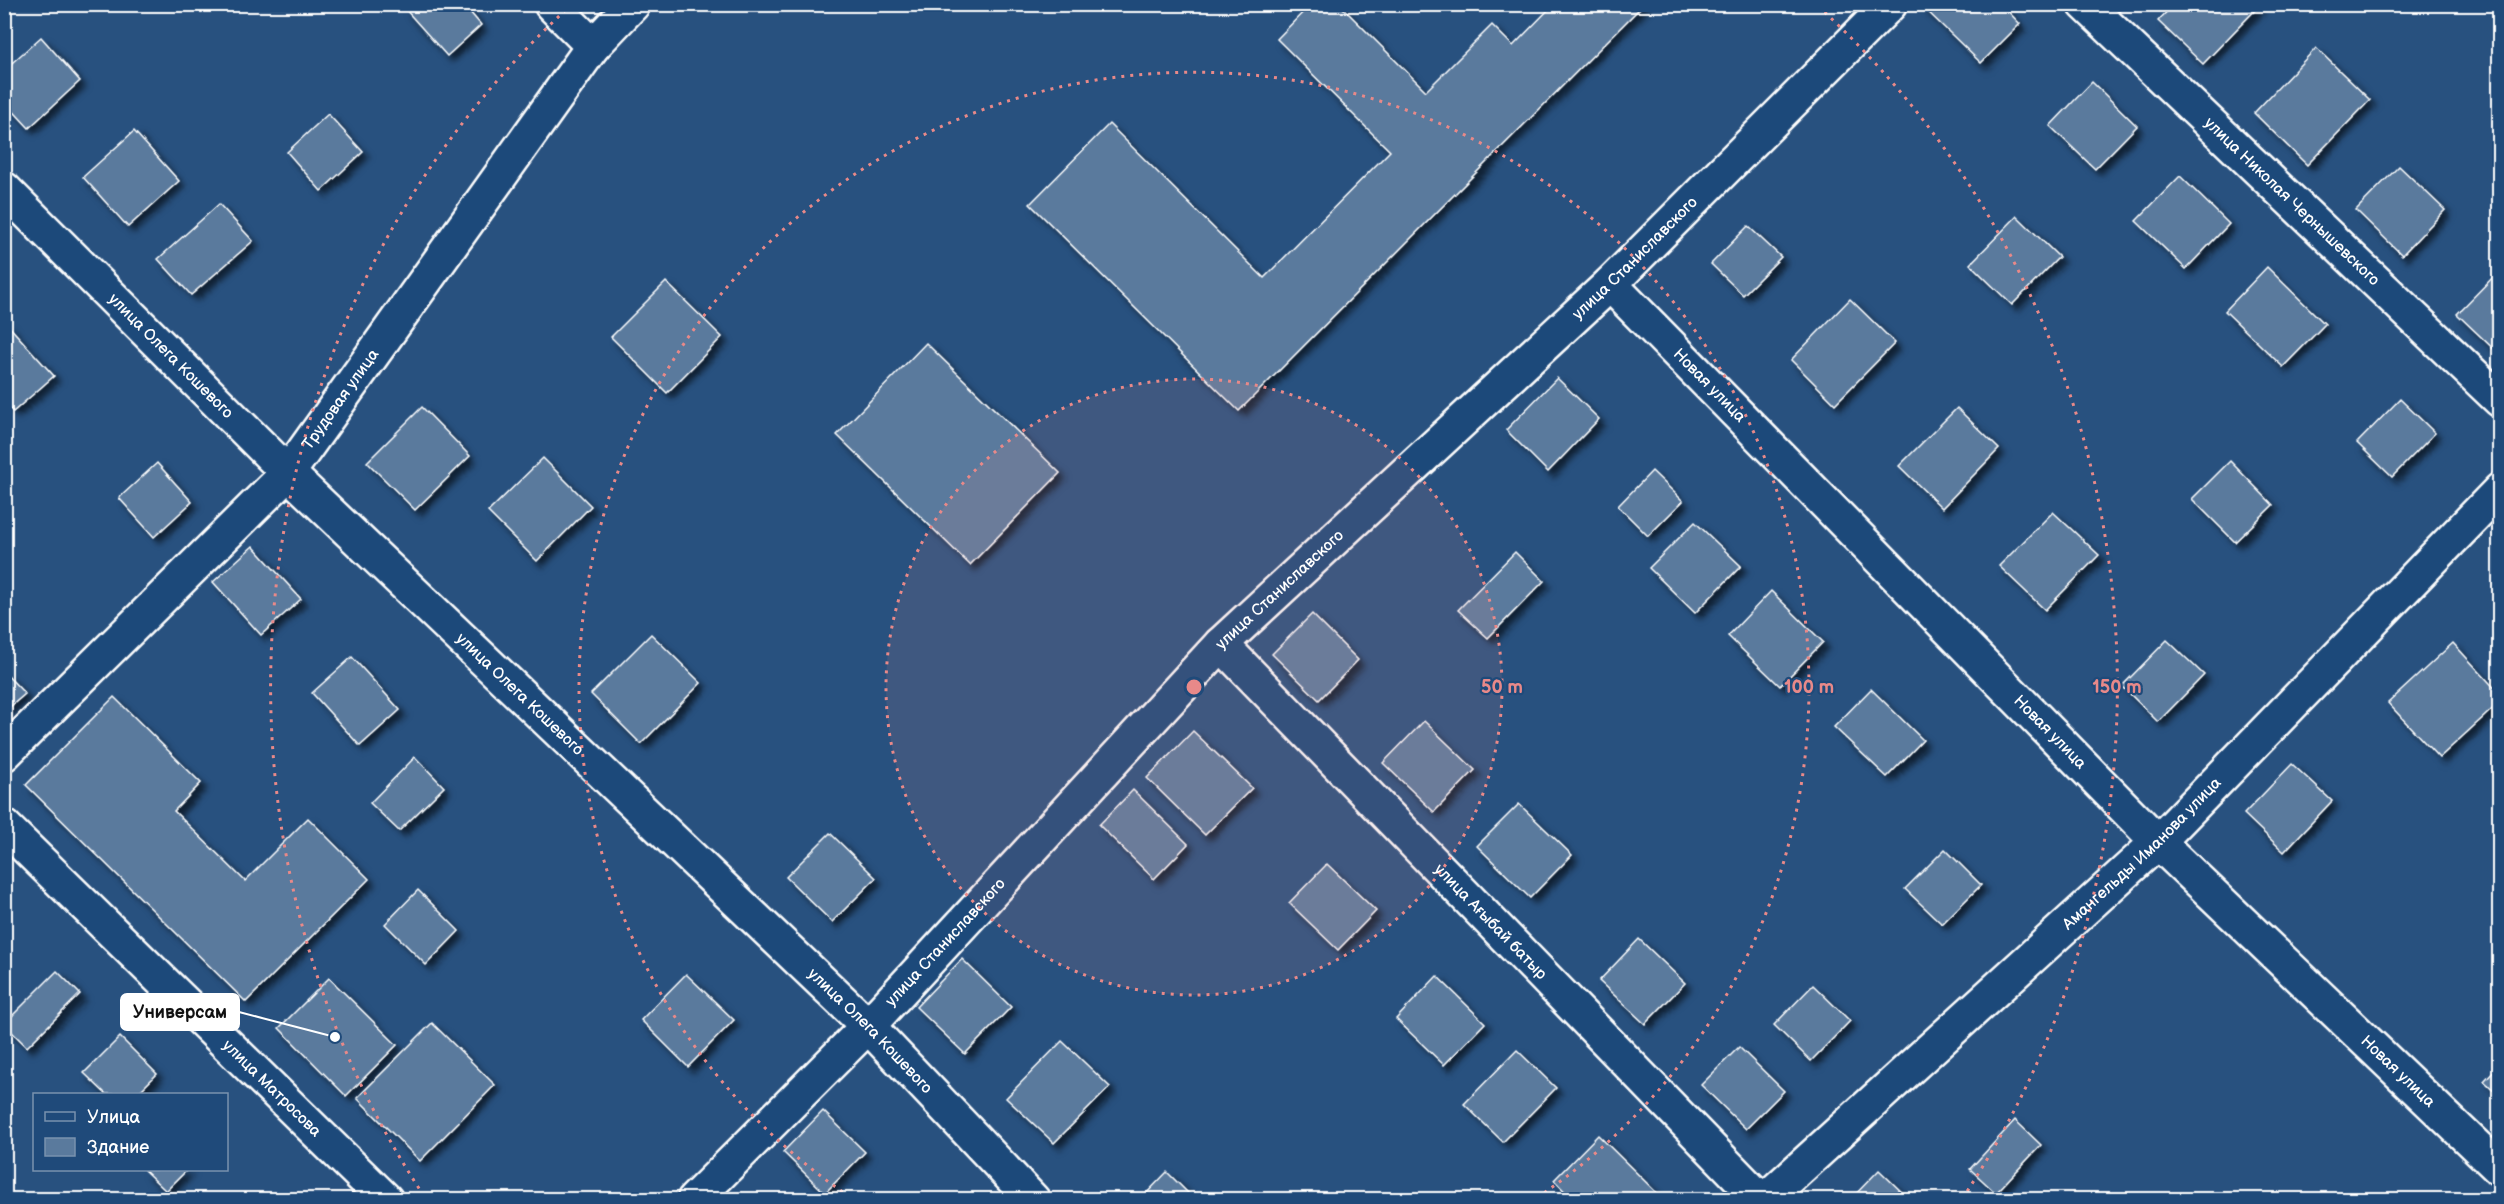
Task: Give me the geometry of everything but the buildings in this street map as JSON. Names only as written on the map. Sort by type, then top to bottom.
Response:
[{"type":"street","points":[[551,4],[593,46]]},
{"type":"street","name":"Трудовая улица","points":[[4,754],[288,473],[593,46],[633,4]]},
{"type":"street","name":"улица Станиславского","points":[[694,1200],[868,1026],[1221,645],[1610,284],[1890,4]]},
{"type":"street","name":"улица Николая Чернышевского","points":[[2085,4],[2499,400]]},
{"type":"street","name":"улица Олега Кошевого","points":[[4,189],[288,473],[868,1026],[1034,1200]]},
{"type":"street","name":"Новая улица","points":[[1610,284],[2158,842],[2499,1169]]},
{"type":"street","name":"Амангельды Иманова улица","points":[[1763,1200],[2158,842],[2499,490]]},
{"type":"street","name":"улица Ағыбай батыр","points":[[1221,645],[1763,1200]]},
{"type":"street","name":"улица Матросова","points":[[4,826],[386,1200]]},
{"type":"place","name":"Универсам","points":[[335,1037]]}]
